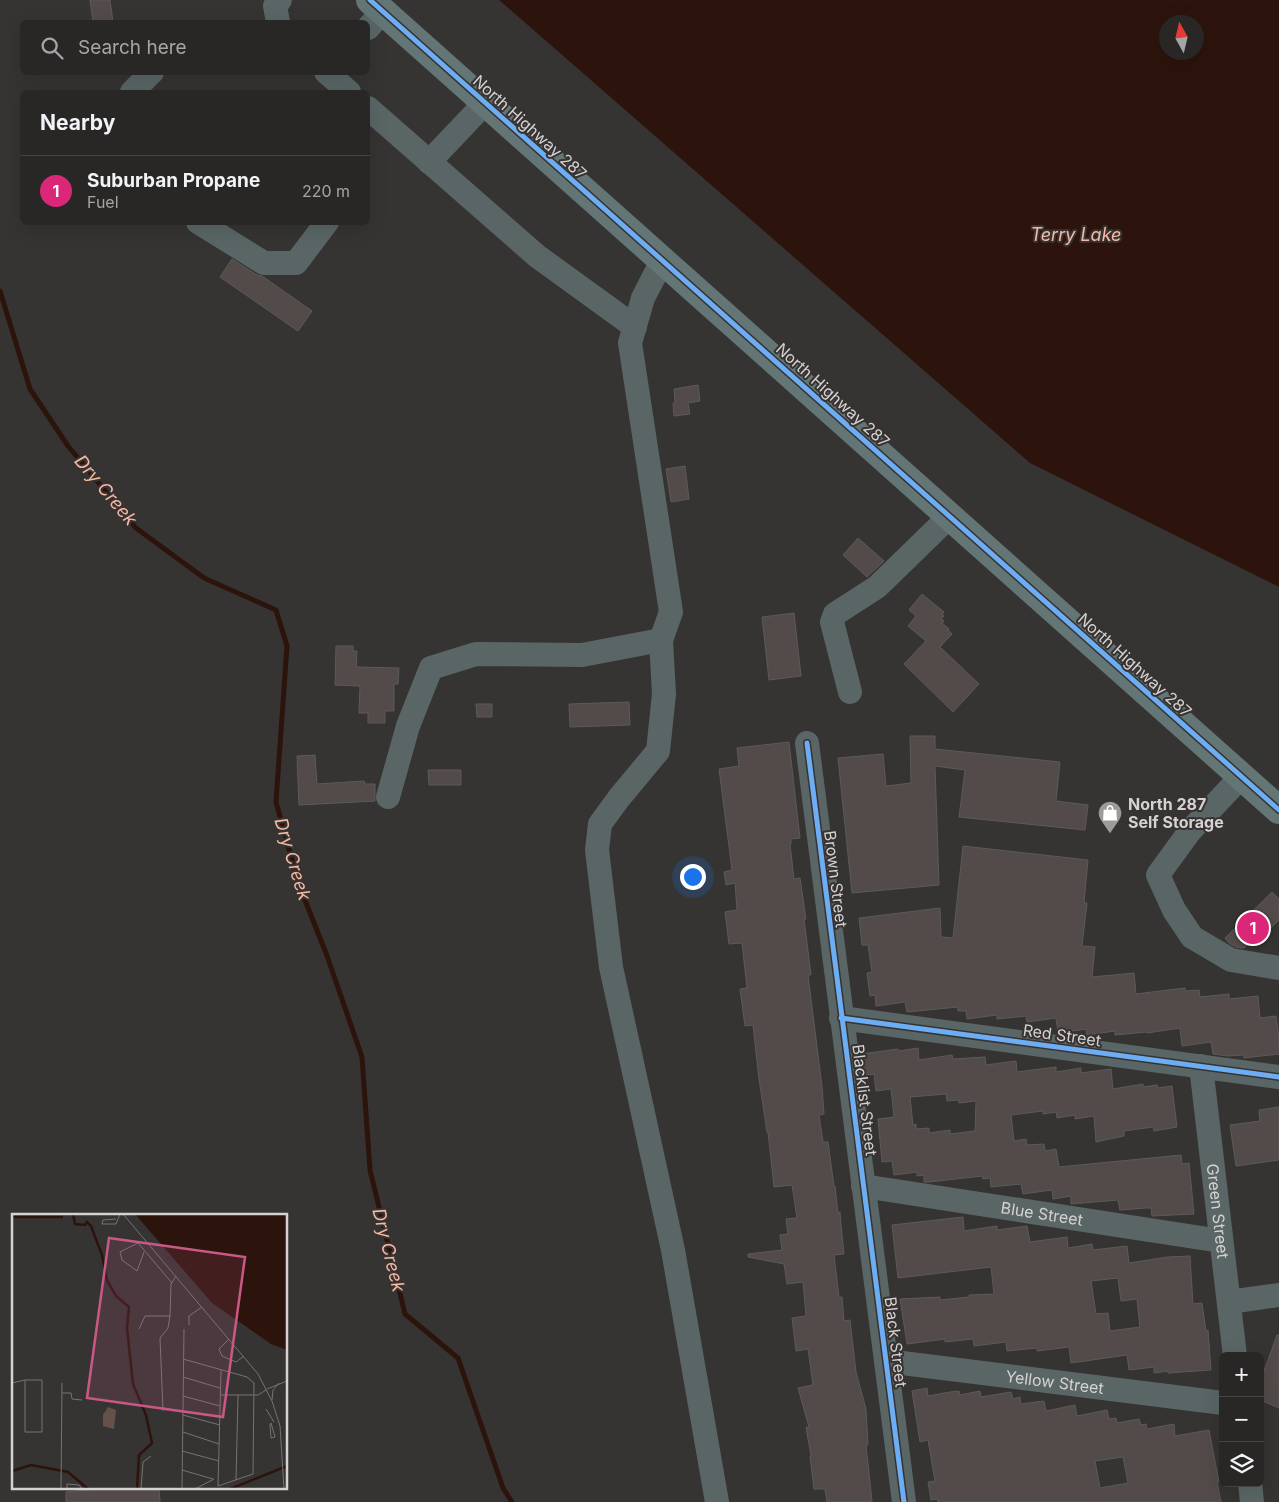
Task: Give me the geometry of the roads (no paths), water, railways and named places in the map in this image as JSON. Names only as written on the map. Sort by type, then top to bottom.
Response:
[{"type":"highway","name":"North Highway 287","points":[[373,13],[485,103],[1279,810]]},
{"type":"street","points":[[262,20],[278,10]]},
{"type":"street","points":[[134,90],[149,75]]},
{"type":"street","points":[[429,162],[485,103]]},
{"type":"street","points":[[370,110],[537,256],[635,327]]},
{"type":"street","points":[[203,225],[264,263],[296,264],[325,225]]},
{"type":"street","points":[[662,261],[643,298],[630,343],[671,612],[661,640],[664,694],[658,752],[618,798],[600,824],[597,850],[611,967],[673,1250],[717,1502]]},
{"type":"street","points":[[850,692],[832,622],[835,614],[877,587],[950,516]]},
{"type":"street","points":[[388,797],[408,726],[431,668],[476,654],[582,655],[661,640]]},
{"type":"street","name":"Brown Street","points":[[807,743],[841,1018]]},
{"type":"street","points":[[1241,777],[1190,831],[1158,875],[1174,910],[1192,937],[1231,960],[1279,968]]},
{"type":"street","name":"Red Street","points":[[841,1018],[1279,1077]]},
{"type":"street","name":"Blacklist Street","points":[[841,1018],[863,1186]]},
{"type":"street","name":"Green Street","points":[[1201,1066],[1235,1352]]},
{"type":"street","name":"Blue Street","points":[[863,1186],[1221,1241]]},
{"type":"street","name":"Black Street","points":[[863,1186],[904,1502]]},
{"type":"street","points":[[1229,1302],[1279,1295]]},
{"type":"street","name":"Yellow Street","points":[[886,1361],[1219,1402]]},
{"type":"street","points":[[1250,1487],[1252,1502]]},
{"type":"water","name":"Terry Lake","points":[[499,0],[1279,0],[1279,587],[1030,463]]},
{"type":"waterway","name":"Dry Creek","points":[[0,291],[30,389],[68,446],[136,528],[204,578],[276,610],[287,646],[276,802],[299,885],[326,953],[362,1057],[370,1170],[405,1314],[458,1358],[503,1488],[512,1502]]},
{"type":"place","name":"North 287 Self Storage","points":[[1110,834]]},
{"type":"place","name":"Suburban Propane","points":[[1253,928]]}]
